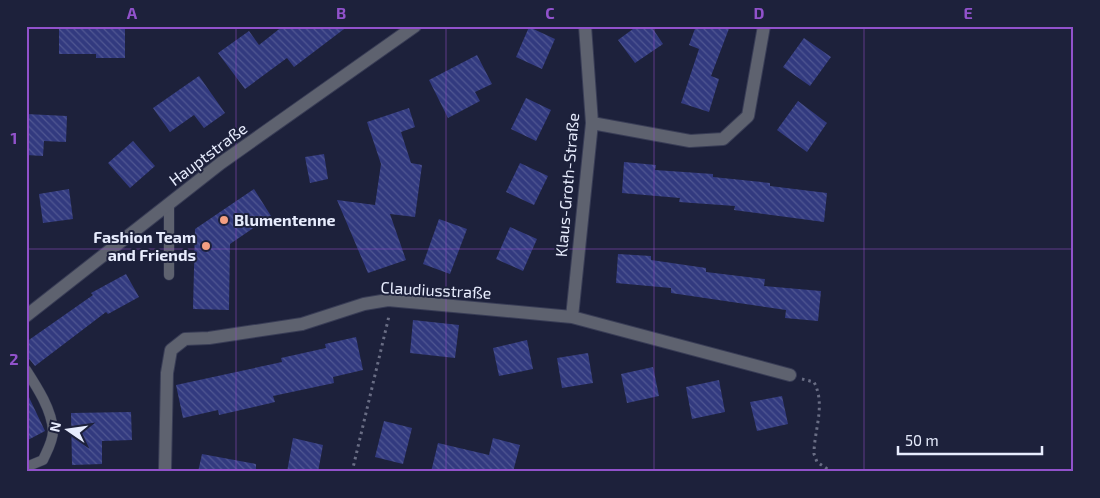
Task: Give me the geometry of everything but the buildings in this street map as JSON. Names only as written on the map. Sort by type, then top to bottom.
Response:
[{"type":"street","name":"Hauptstraße","points":[[26,316],[221,163],[416,26]]},
{"type":"street","name":"Klaus-Groth-Straße","points":[[572,317],[592,123],[585,26]]},
{"type":"street","points":[[592,123],[690,141],[723,139],[748,116],[764,26]]},
{"type":"street","name":"Claudiusstraße","points":[[165,470],[170,350],[185,339],[218,337],[302,324],[364,304],[393,300],[572,317],[790,375]]},
{"type":"lane","points":[[169,204],[169,275]]},
{"type":"lane","points":[[26,370],[50,414],[53,431],[51,443],[43,460],[26,467]]},
{"type":"path","points":[[352,472],[393,300]]},
{"type":"path","points":[[790,375],[814,382],[818,391],[820,405],[814,454],[818,462],[832,472]]},
{"type":"place","name":"Blumentenne","points":[[224,220]]},
{"type":"place","name":"Fashion Team and Friends","points":[[206,246]]}]
